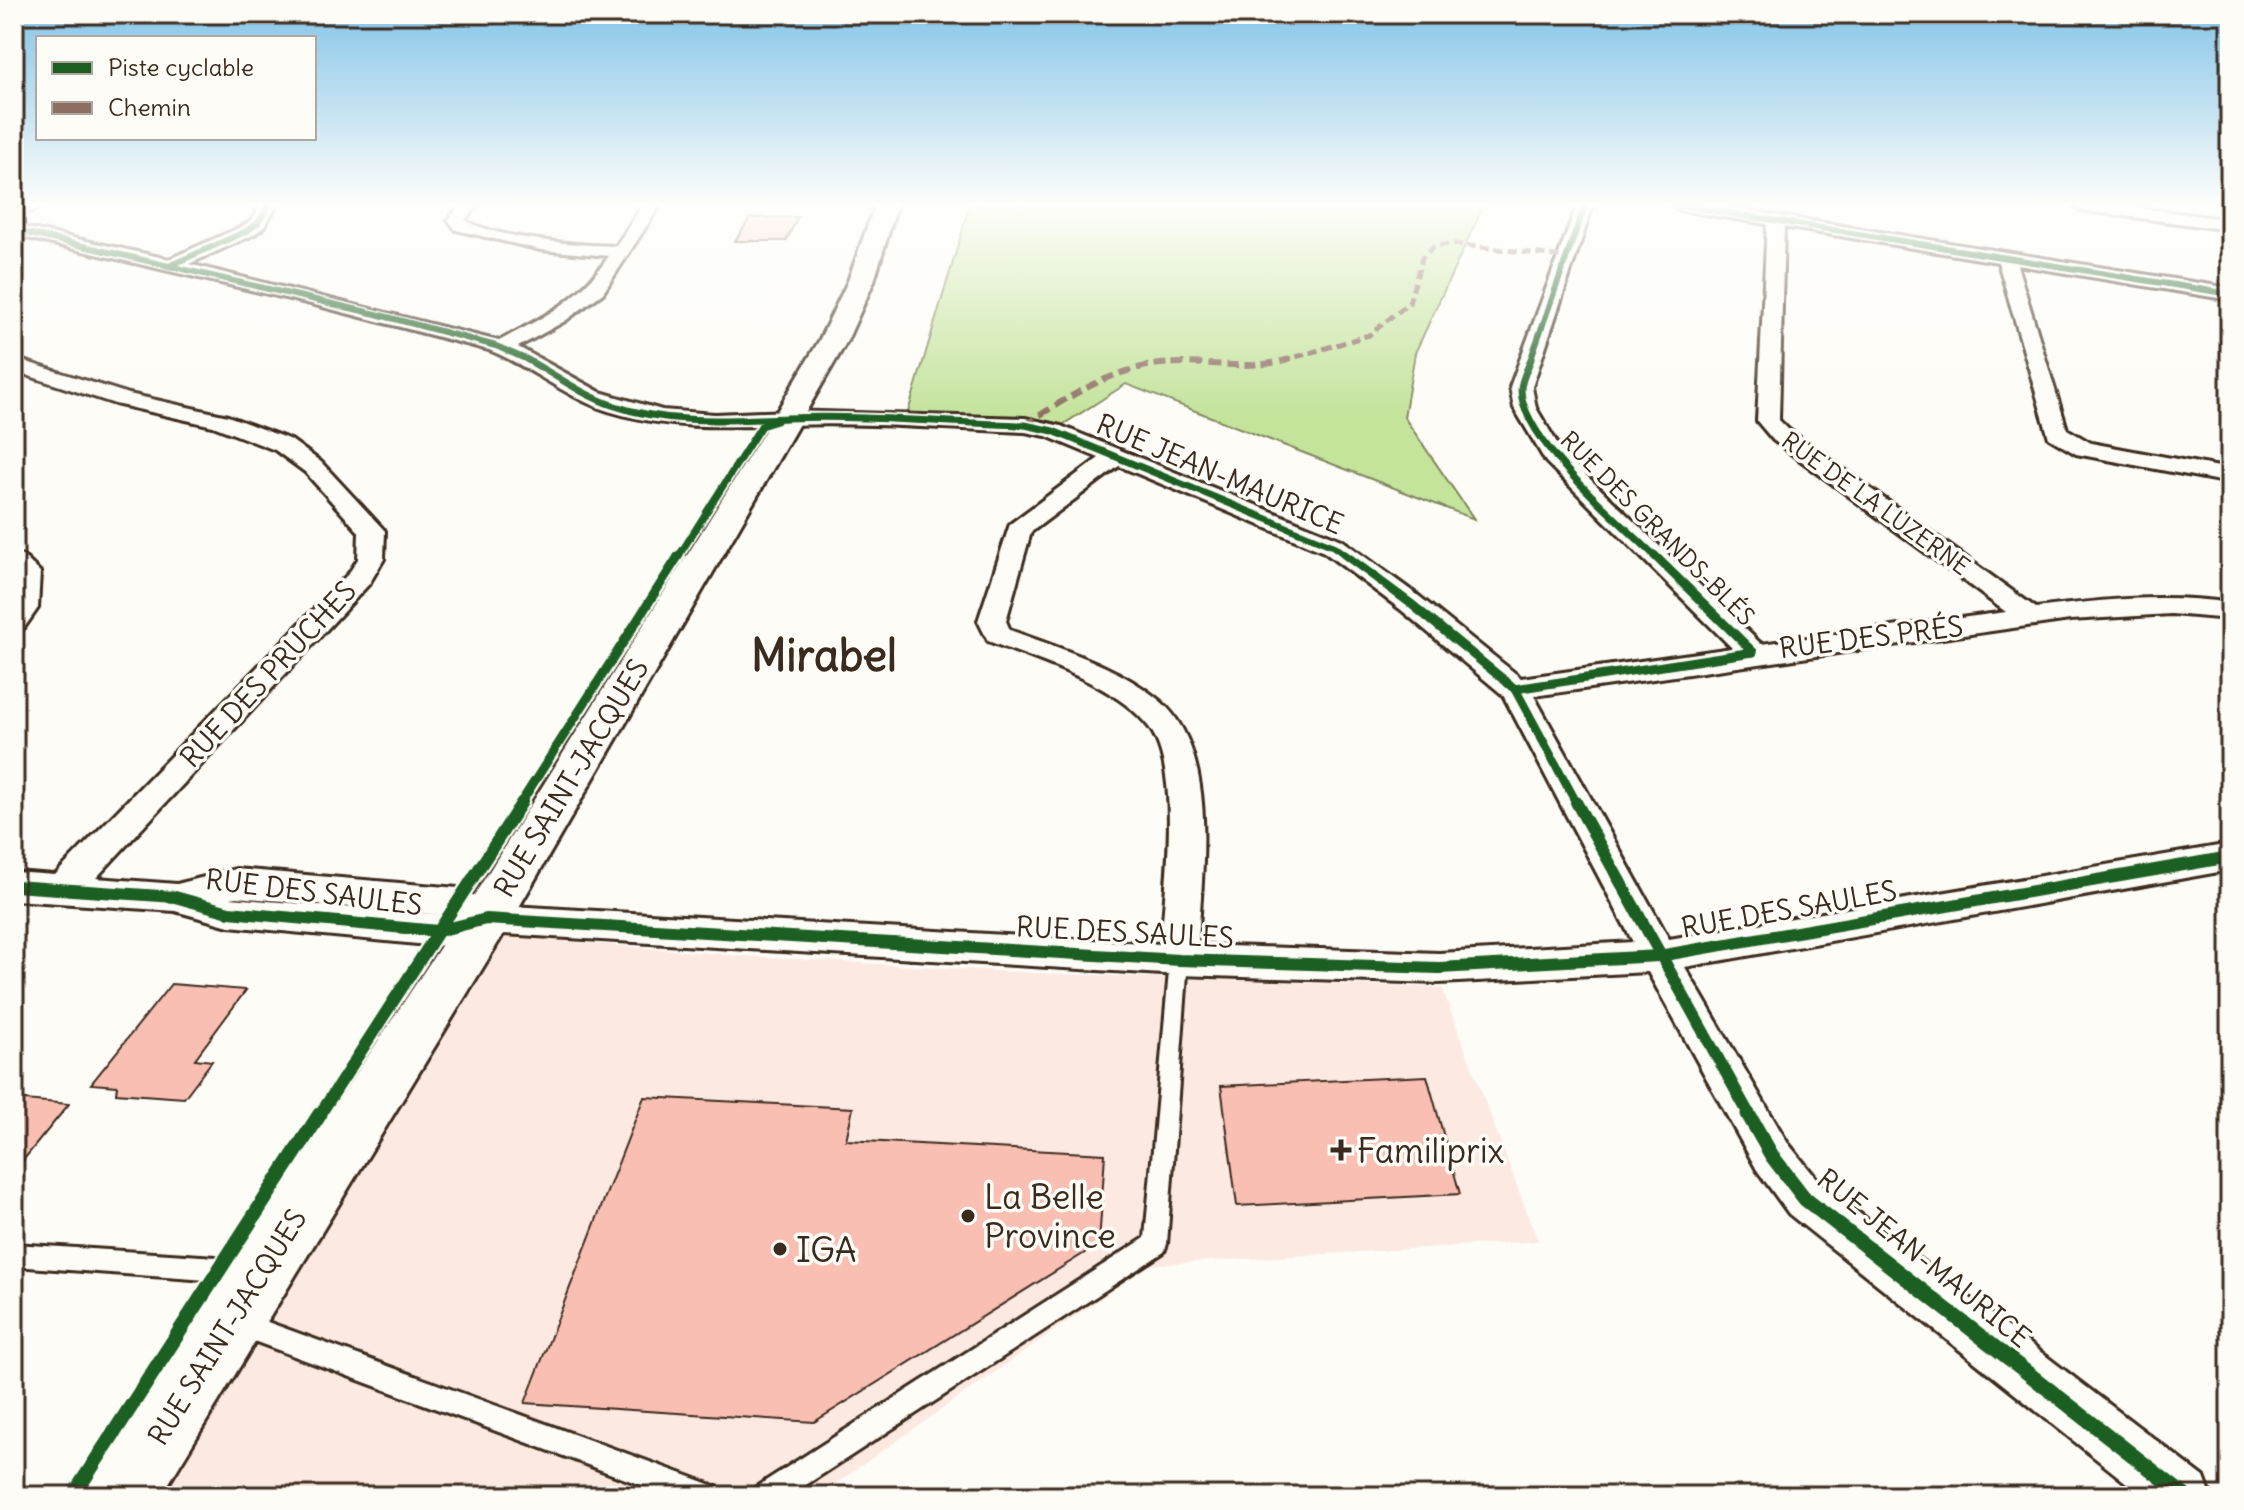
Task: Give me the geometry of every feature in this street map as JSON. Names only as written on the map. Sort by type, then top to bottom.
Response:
[{"type":"street","name":"RUE JEAN-MAURICE","points":[[213,275],[501,348],[629,412],[662,417],[761,421],[788,418],[1025,425],[1053,431],[1333,546],[1410,603],[1515,689],[1659,956],[1772,1156],[1805,1199],[2185,1496]]},
{"type":"street","points":[[501,348],[558,317],[596,289],[605,275]]},
{"type":"street","name":"RUE SAINT-JACQUES","points":[[120,1496],[486,919],[788,418],[845,317],[863,275]]},
{"type":"street","name":"RUE DES GRANDS-BLÉS","points":[[1560,275],[1521,387],[1525,408],[1554,457],[1753,652]]},
{"type":"street","name":"RUE DE LA LUZERNE","points":[[1774,275],[1768,421],[1781,435],[2032,618]]},
{"type":"street","points":[[2011,275],[2057,433],[2084,449],[2230,476]]},
{"type":"street","points":[[2115,275],[2230,294]]},
{"type":"street","name":"RUE DES PRUCHES","points":[[15,365],[123,399],[220,421],[283,445],[313,467],[372,531],[371,559],[359,578],[62,891]]},
{"type":"street","points":[[1118,456],[1054,500],[1019,529],[992,621],[998,635],[1120,688],[1164,724],[1178,751],[1185,795],[1179,960]]},
{"type":"street","points":[[14,562],[27,572],[24,608],[14,622]]},
{"type":"street","name":"RUE DES PRÉS","points":[[1515,689],[1753,652],[2032,618],[2160,606],[2230,611]]},
{"type":"street","name":"RUE DES SAULES","points":[[14,886],[175,897],[229,912],[438,931],[486,919],[1179,960],[1439,968],[1659,956],[2230,857]]},
{"type":"lane","points":[[765,1496],[1156,1244],[1179,960]]},
{"type":"lane","points":[[14,1255],[262,1272]]},
{"type":"lane","points":[[231,1321],[707,1496]]},
{"type":"shaded area","points":[[497,935],[741,956],[1036,973],[1442,988],[1538,1241],[1148,1265],[818,1496],[159,1496]]},
{"type":"green space","points":[[949,275],[1451,275],[1415,353],[1404,417],[1474,519],[1126,384],[1053,431],[905,422]]},
{"type":"building","points":[[171,984],[246,990],[195,1059],[212,1061],[184,1098],[116,1093],[117,1086],[91,1084]]},
{"type":"building","points":[[1427,1076],[1460,1194],[1237,1206],[1221,1086]]},
{"type":"building","points":[[644,1097],[853,1108],[846,1140],[1105,1154],[1099,1244],[814,1422],[525,1403]]},
{"type":"building","points":[[14,1099],[69,1104],[16,1169],[14,1168]]},
{"type":"marked path","points":[[1025,425],[1058,403],[1095,385],[1147,366],[1209,363],[1270,365],[1369,335],[1409,303],[1417,275]]},
{"type":"cycle path","points":[[214,275],[496,346],[521,356],[592,397],[637,412],[688,420],[788,418],[1025,425],[1053,431],[1333,546],[1410,603],[1515,689],[1659,956],[1772,1156],[1805,1199],[2185,1496]]},
{"type":"cycle path","points":[[1560,275],[1521,387],[1525,408],[1554,457],[1753,652]]},
{"type":"cycle path","points":[[2115,275],[2230,294]]},
{"type":"cycle path","points":[[73,1496],[458,902],[761,426],[777,421]]},
{"type":"cycle path","points":[[1515,689],[1753,652]]},
{"type":"cycle path","points":[[14,886],[175,897],[229,912],[438,931],[486,919],[1179,960],[1439,968],[1659,956],[2230,857]]},
{"type":"place","name":"Familiprix","points":[[1341,1150]]},
{"type":"place","name":"La Belle Province","points":[[968,1216]]},
{"type":"place","name":"IGA","points":[[780,1249]]},
{"type":"district","name":"Mirabel","points":[[824,655]]}]
